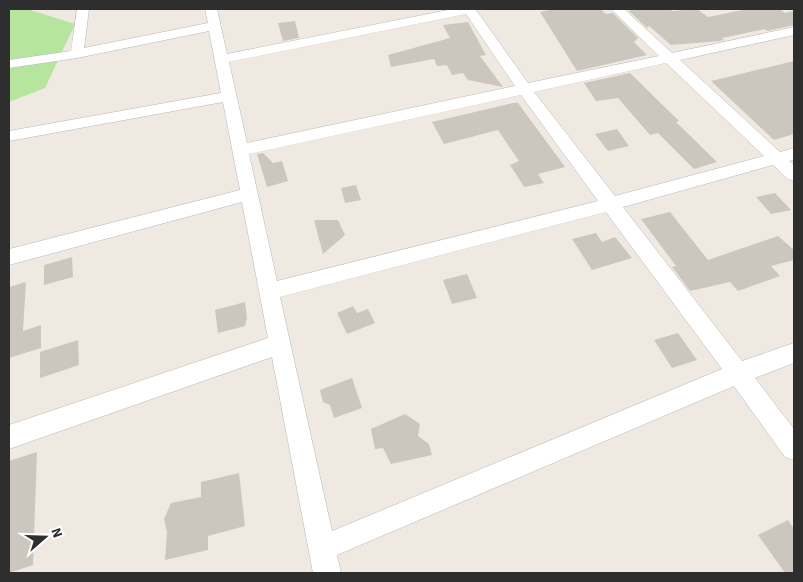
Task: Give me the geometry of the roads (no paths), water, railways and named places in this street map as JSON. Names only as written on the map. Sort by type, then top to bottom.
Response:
[{"type":"street","points":[[77,54],[83,9]]},
{"type":"street","points":[[221,59],[470,9],[524,89],[794,448]]},
{"type":"street","points":[[617,9],[669,59],[786,156],[794,175]]},
{"type":"street","points":[[9,64],[77,54],[213,17],[327,573]]},
{"type":"street","points":[[240,150],[794,31]]},
{"type":"street","points":[[9,136],[229,96]]},
{"type":"street","points":[[269,291],[611,204],[786,156]]},
{"type":"street","points":[[9,257],[249,194]]},
{"type":"street","points":[[9,437],[280,344]]},
{"type":"street","points":[[322,548],[739,373],[794,353]]}]
